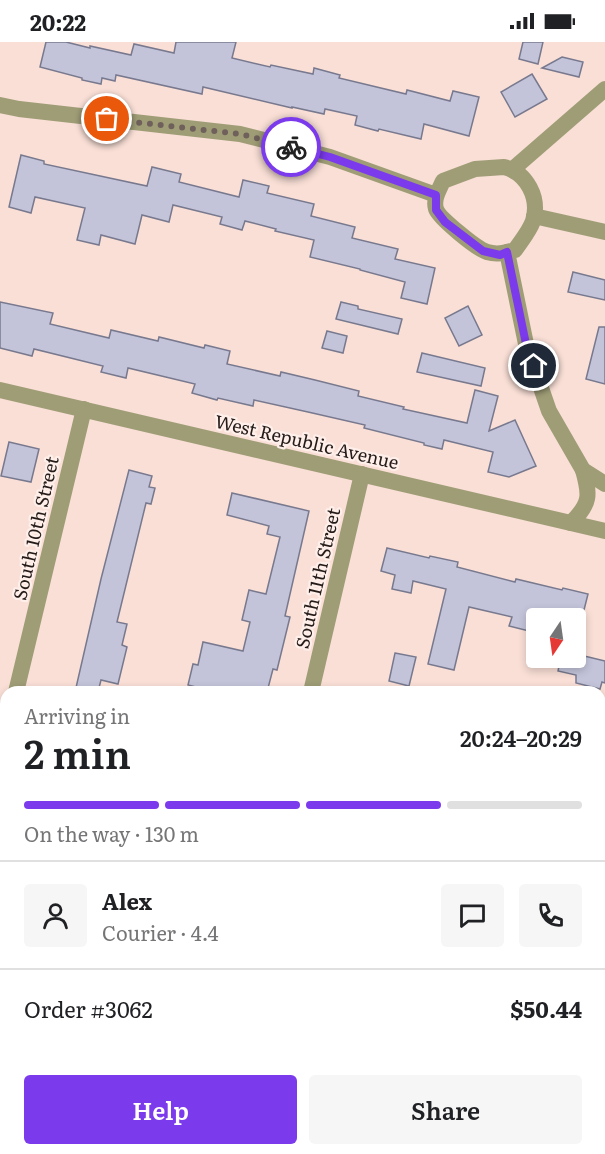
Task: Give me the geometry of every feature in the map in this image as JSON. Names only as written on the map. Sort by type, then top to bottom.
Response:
[{"type":"street","points":[[513,169],[605,89]]},
{"type":"street","points":[[0,105],[19,110],[240,134],[330,157],[436,195]]},
{"type":"street","points":[[504,167],[513,169],[524,178],[532,191],[534,216],[515,250],[500,255],[483,251],[445,222],[436,210],[436,195],[443,181],[475,169],[504,167]]},
{"type":"street","points":[[534,216],[605,232]]},
{"type":"street","points":[[507,252],[526,344],[545,400],[549,411],[584,470],[588,488],[587,502],[582,512],[571,523]]},
{"type":"street","name":"West Republic Avenue","points":[[0,390],[605,531]]},
{"type":"street","name":"South 10th Street","points":[[17,686],[84,409]]},
{"type":"street","points":[[584,470],[605,484]]},
{"type":"street","name":"South 11th Street","points":[[311,686],[362,474]]},
{"type":"building","points":[[46,42],[66,42],[131,55],[134,44],[174,53],[176,42],[236,42],[232,58],[270,67],[271,65],[313,74],[314,68],[340,75],[339,78],[406,94],[407,90],[450,101],[453,91],[479,97],[469,136],[424,124],[421,139],[355,125],[357,116],[325,109],[324,114],[292,108],[203,87],[202,94],[116,75],[115,81],[102,78],[101,84],[82,80],[82,78],[40,67]]},
{"type":"building","points":[[523,42],[543,42],[538,64],[519,59]]},
{"type":"building","points":[[562,57],[583,62],[579,77],[542,68]]},
{"type":"building","points":[[532,74],[547,99],[515,117],[501,92]]},
{"type":"building","points":[[21,155],[44,161],[44,164],[147,186],[152,167],[181,174],[179,182],[239,197],[243,180],[269,186],[267,193],[314,204],[311,216],[355,227],[352,238],[398,249],[395,259],[435,268],[427,304],[401,298],[405,282],[310,257],[314,240],[245,221],[242,230],[220,224],[222,217],[173,205],[169,222],[142,215],[135,244],[101,235],[99,245],[77,240],[85,208],[35,197],[31,213],[9,207]]},
{"type":"building","points":[[573,272],[605,280],[605,300],[568,292]]},
{"type":"building","points":[[0,302],[53,313],[50,324],[109,338],[111,330],[158,341],[159,337],[204,348],[205,345],[230,351],[227,364],[280,376],[281,372],[315,380],[359,391],[358,396],[404,407],[403,409],[467,423],[475,390],[498,396],[489,431],[515,420],[536,466],[509,477],[488,472],[493,452],[444,440],[442,449],[364,428],[365,425],[254,400],[253,406],[218,398],[217,400],[192,393],[195,384],[128,368],[126,378],[101,372],[103,366],[34,349],[32,356],[0,348]]},
{"type":"building","points":[[341,302],[358,306],[358,309],[402,319],[398,334],[336,319]]},
{"type":"building","points":[[468,306],[482,335],[459,346],[445,318]]},
{"type":"building","points":[[599,327],[605,327],[605,384],[586,379]]},
{"type":"building","points":[[327,331],[347,336],[343,353],[322,348]]},
{"type":"building","points":[[422,353],[485,368],[481,386],[417,372]]},
{"type":"building","points":[[9,442],[39,449],[31,482],[1,476]]},
{"type":"building","points":[[129,470],[152,476],[149,487],[155,488],[151,504],[146,503],[117,622],[127,624],[122,645],[127,647],[118,684],[101,680],[100,686],[76,686]]},
{"type":"building","points":[[232,493],[309,511],[285,616],[290,617],[277,670],[273,669],[269,686],[188,685],[193,664],[198,665],[203,642],[243,651],[250,622],[242,620],[249,590],[266,594],[280,537],[267,534],[269,526],[227,515]]},
{"type":"building","points":[[387,548],[458,562],[457,567],[515,582],[516,579],[588,594],[584,608],[526,608],[526,630],[509,626],[512,617],[469,607],[454,670],[428,664],[446,589],[413,581],[411,593],[392,589],[395,575],[381,571]]},
{"type":"building","points":[[395,653],[416,657],[409,686],[389,681]]},
{"type":"building","points":[[586,656],[605,661],[605,683],[602,682],[601,686],[588,686],[576,683],[576,675],[558,671],[559,668],[586,668]]},
{"type":"way so far","points":[[107,119],[240,134],[291,147]]},
{"type":"route","points":[[291,147],[330,157],[436,195],[436,210],[445,222],[483,251],[500,255],[507,252],[526,344],[534,366]]}]
